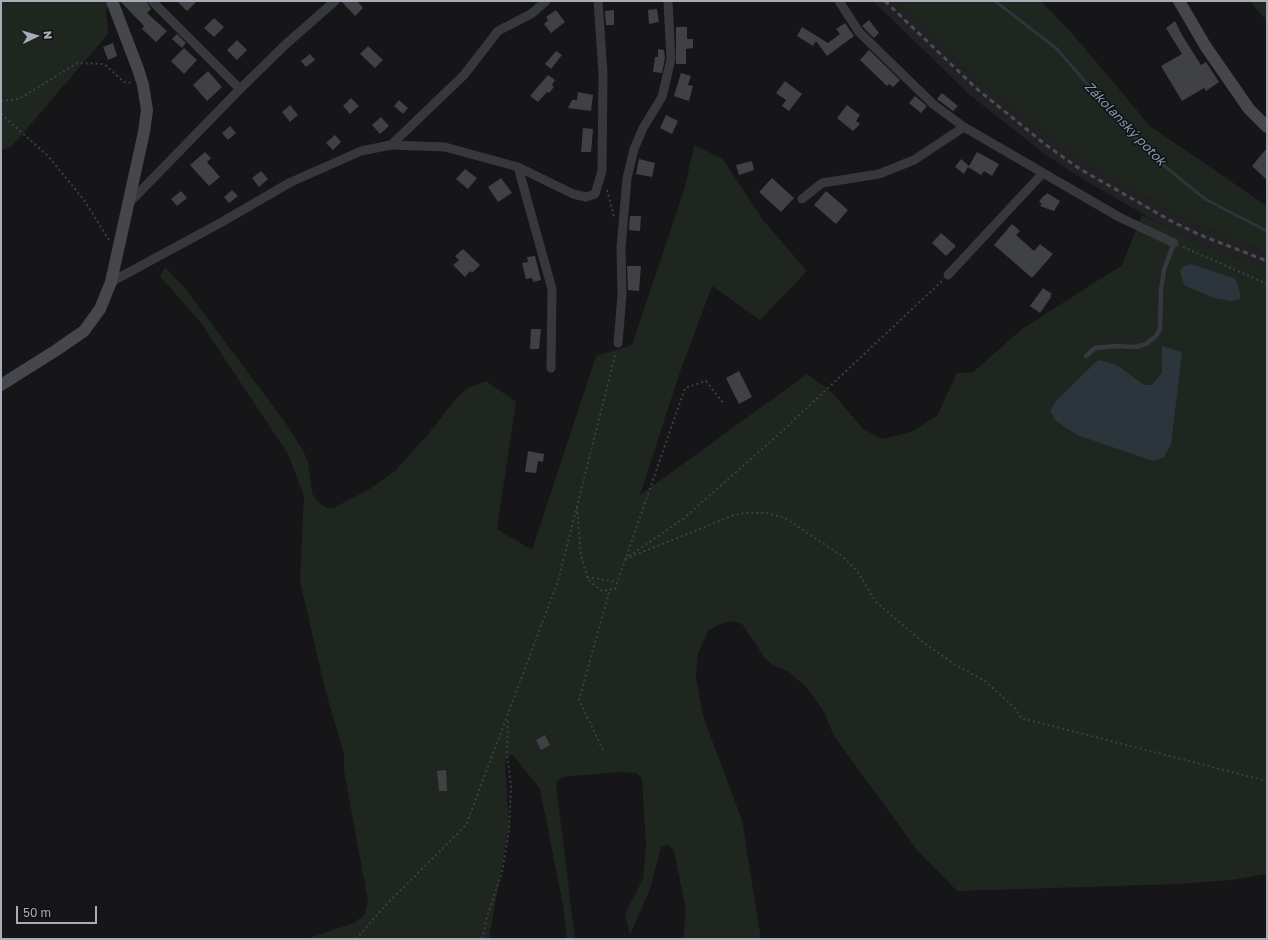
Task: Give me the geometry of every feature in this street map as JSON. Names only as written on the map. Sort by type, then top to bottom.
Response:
[{"type":"street","points":[[1,384],[55,351],[84,331],[100,309],[111,282],[144,132],[147,110],[143,85],[112,1]]},
{"type":"street","points":[[152,1],[240,89]]},
{"type":"street","points":[[127,205],[240,89],[285,45],[335,1]]},
{"type":"street","points":[[391,145],[464,74],[498,31],[531,14],[546,1]]},
{"type":"street","points":[[111,282],[222,222],[289,183],[361,151],[391,145],[445,147],[518,167],[573,194],[586,197],[595,194],[602,171],[604,74],[598,1]]},
{"type":"street","points":[[618,343],[622,295],[621,248],[627,178],[634,149],[643,128],[662,97],[671,59],[668,1]]},
{"type":"street","points":[[839,1],[859,32],[933,104],[964,127],[1042,174],[1119,217],[1174,243]]},
{"type":"street","points":[[1179,1],[1206,47],[1249,109],[1267,127]]},
{"type":"street","points":[[802,199],[822,183],[879,174],[914,160],[964,127]]},
{"type":"street","points":[[518,167],[552,289],[551,368]]},
{"type":"street","points":[[948,276],[1042,174]]},
{"type":"lane","points":[[1086,356],[1095,348],[1116,346],[1136,347],[1146,344],[1156,336],[1160,329],[1161,290],[1164,270],[1174,243]]},
{"type":"path","points":[[1,101],[19,99],[77,63],[104,64],[124,82],[143,85]]},
{"type":"path","points":[[1,114],[48,156],[84,200],[110,241],[118,246]]},
{"type":"path","points":[[602,171],[615,225]]},
{"type":"path","points":[[1174,243],[1267,284]]},
{"type":"path","points":[[625,559],[689,514],[778,435],[948,276]]},
{"type":"path","points":[[356,939],[384,906],[466,825],[558,581],[618,343]]},
{"type":"path","points":[[577,504],[581,555],[588,580],[602,591],[615,589],[685,388],[706,381],[724,404]]},
{"type":"path","points":[[625,559],[732,516],[744,513],[766,513],[785,518],[842,556],[857,571],[876,602],[924,643],[954,664],[985,681],[1015,708],[1021,718],[1267,781]]},
{"type":"path","points":[[587,577],[617,582]]},
{"type":"path","points":[[603,750],[579,700],[610,590]]},
{"type":"path","points":[[482,939],[487,917],[502,872],[509,831],[511,788],[508,751],[508,717]]},
{"type":"shaded area","points":[[1,1],[116,1],[106,9],[108,34],[12,146],[1,151]]},
{"type":"shaded area","points":[[873,1],[896,1],[982,84],[1051,139],[1084,162],[1176,214],[1203,227],[1267,253],[1267,270],[1169,229],[1076,175],[1042,152],[971,96]]},
{"type":"shaded area","points":[[896,1],[1041,1],[1071,32],[1150,126],[1267,206],[1267,253],[1203,227],[1176,214],[1084,162],[1051,139],[982,84]]},
{"type":"shaded area","points":[[1250,1],[1267,1],[1267,17],[1263,17]]},
{"type":"shaded area","points":[[694,145],[723,159],[763,220],[807,271],[760,320],[712,286],[680,372],[640,495],[807,374],[833,393],[863,429],[882,439],[911,432],[937,416],[957,373],[973,372],[1022,329],[1122,265],[1142,215],[1197,242],[1267,270],[1267,874],[1231,880],[1178,884],[957,891],[917,850],[834,736],[823,710],[807,688],[789,672],[773,665],[764,657],[743,625],[734,621],[720,624],[708,631],[698,653],[696,678],[704,719],[742,820],[761,939],[683,939],[686,911],[674,850],[667,845],[661,847],[650,889],[630,935],[625,914],[643,879],[646,847],[642,778],[636,773],[619,772],[562,777],[556,783],[575,939],[567,939],[563,905],[540,789],[513,755],[508,755],[505,765],[509,825],[489,939],[306,939],[354,923],[365,914],[368,901],[344,771],[344,754],[326,693],[300,581],[304,496],[288,454],[201,323],[160,276],[165,267],[184,287],[285,422],[308,461],[312,493],[316,500],[326,508],[333,508],[368,490],[395,471],[429,433],[458,396],[468,388],[486,381],[516,402],[497,529],[532,550],[596,356],[632,345],[685,187]],"holes":[[[1191,264],[1230,301],[1213,298],[1185,285],[1180,271],[1184,266]]]},
{"type":"shaded area","points":[[1191,264],[1233,278],[1236,280],[1241,297],[1238,300],[1230,301],[1213,298],[1184,285],[1180,271],[1184,266]]},
{"type":"shaded area","points":[[1162,346],[1182,352],[1171,444],[1164,457],[1153,461],[1077,435],[1056,421],[1050,411],[1057,400],[1098,360],[1117,365],[1144,385],[1152,385],[1162,373]]},
{"type":"building","points":[[120,1],[146,1],[151,9],[147,13],[167,31],[156,42],[142,29],[144,26]]},
{"type":"building","points":[[177,1],[197,1],[187,11]]},
{"type":"building","points":[[341,1],[357,1],[363,8],[355,16]]},
{"type":"building","points":[[657,9],[659,22],[649,24],[648,10]]},
{"type":"building","points":[[556,10],[565,22],[551,33],[544,24],[548,20],[546,17]]},
{"type":"building","points":[[614,10],[614,25],[606,25],[605,11]]},
{"type":"building","points":[[214,18],[224,27],[214,37],[204,28]]},
{"type":"building","points":[[869,20],[879,33],[874,38],[862,26]]},
{"type":"building","points":[[1175,21],[1201,65],[1206,62],[1219,82],[1206,91],[1204,88],[1182,101],[1161,66],[1182,54],[1166,28]]},
{"type":"building","points":[[845,23],[854,36],[827,56],[816,41],[813,46],[797,36],[802,27],[828,43],[840,34],[836,29]]},
{"type":"building","points":[[676,27],[687,27],[687,39],[693,39],[693,48],[686,49],[686,64],[676,64]]},
{"type":"building","points":[[177,34],[186,43],[182,48],[172,39]]},
{"type":"building","points":[[237,40],[247,50],[237,60],[227,50]]},
{"type":"building","points":[[113,43],[117,56],[108,60],[103,47]]},
{"type":"building","points":[[368,46],[383,60],[375,68],[360,54]]},
{"type":"building","points":[[184,48],[197,60],[184,74],[171,61]]},
{"type":"building","points":[[658,49],[664,50],[665,58],[662,73],[653,72],[655,57],[658,57]]},
{"type":"building","points":[[869,50],[900,80],[893,87],[889,84],[887,86],[860,60]]},
{"type":"building","points":[[556,51],[562,55],[551,69],[545,64]]},
{"type":"building","points":[[310,54],[315,60],[306,67],[301,61]]},
{"type":"building","points":[[208,71],[222,87],[207,101],[193,85]]},
{"type":"building","points":[[681,73],[691,76],[688,85],[693,86],[689,101],[674,96]]},
{"type":"building","points":[[548,75],[555,80],[552,85],[554,87],[538,102],[530,96]]},
{"type":"building","points":[[785,81],[802,94],[789,111],[782,106],[786,100],[776,93]]},
{"type":"building","points":[[578,92],[593,95],[591,111],[568,108],[572,100],[577,100]]},
{"type":"building","points":[[942,93],[958,106],[953,111],[937,99]]},
{"type":"building","points":[[915,96],[927,106],[921,113],[909,103]]},
{"type":"building","points":[[351,98],[359,106],[350,114],[343,106]]},
{"type":"building","points":[[399,100],[408,108],[403,114],[394,106]]},
{"type":"building","points":[[290,105],[298,115],[290,122],[282,112]]},
{"type":"building","points":[[847,105],[860,115],[856,121],[860,124],[853,131],[837,118]]},
{"type":"building","points":[[666,115],[678,121],[672,134],[660,128]]},
{"type":"building","points":[[381,117],[389,126],[380,134],[372,125]]},
{"type":"building","points":[[230,126],[236,133],[228,140],[222,133]]},
{"type":"building","points":[[583,128],[593,129],[591,152],[581,152]]},
{"type":"building","points":[[335,135],[341,142],[333,150],[326,143]]},
{"type":"building","points":[[1267,148],[1267,180],[1252,166]]},
{"type":"building","points":[[205,152],[211,158],[207,162],[220,177],[209,186],[190,165]]},
{"type":"building","points":[[977,152],[999,164],[992,176],[984,171],[981,175],[968,167],[964,174],[955,167],[961,159],[969,166]]},
{"type":"building","points":[[639,159],[655,163],[652,177],[636,174]]},
{"type":"building","points":[[752,161],[754,170],[739,175],[736,165]]},
{"type":"building","points":[[465,169],[477,178],[468,189],[456,179]]},
{"type":"building","points":[[261,171],[268,179],[259,187],[252,178]]},
{"type":"building","points":[[501,178],[512,193],[498,202],[488,187]]},
{"type":"building","points":[[772,178],[794,198],[781,212],[759,192]]},
{"type":"building","points":[[232,190],[238,196],[229,203],[224,197]]},
{"type":"building","points":[[181,191],[187,198],[177,206],[171,199]]},
{"type":"building","points":[[826,191],[848,210],[836,224],[814,205]]},
{"type":"building","points":[[1047,193],[1060,201],[1054,211],[1040,206],[1042,204],[1039,202]]},
{"type":"building","points":[[630,216],[641,216],[640,231],[629,230]]},
{"type":"building","points":[[1012,224],[1020,231],[1016,235],[1034,251],[1040,244],[1053,254],[1032,278],[994,245]]},
{"type":"building","points":[[941,233],[956,246],[946,256],[932,243]]},
{"type":"building","points":[[463,249],[480,265],[472,273],[470,271],[465,277],[453,265],[459,260],[455,256]]},
{"type":"building","points":[[535,256],[541,280],[533,282],[532,278],[526,279],[522,263],[528,262],[527,257]]},
{"type":"building","points":[[627,266],[641,266],[639,291],[628,290]]},
{"type":"building","points":[[1043,288],[1052,294],[1040,313],[1030,306]]},
{"type":"building","points":[[531,329],[541,329],[539,349],[530,349]]},
{"type":"building","points":[[739,371],[752,397],[739,404],[726,378]]},
{"type":"building","points":[[528,451],[544,454],[543,462],[538,461],[536,473],[525,472]]},
{"type":"building","points":[[545,735],[550,745],[541,750],[536,740]]},
{"type":"building","points":[[446,770],[447,791],[439,791],[437,771]]},
{"type":"waterway","name":"Zákolanský potok","points":[[995,1],[1057,49],[1113,114],[1157,160],[1205,199],[1267,231]]},
{"type":"railway","points":[[885,1],[977,89],[1046,145],[1080,169],[1173,222],[1200,235],[1267,261]]}]
